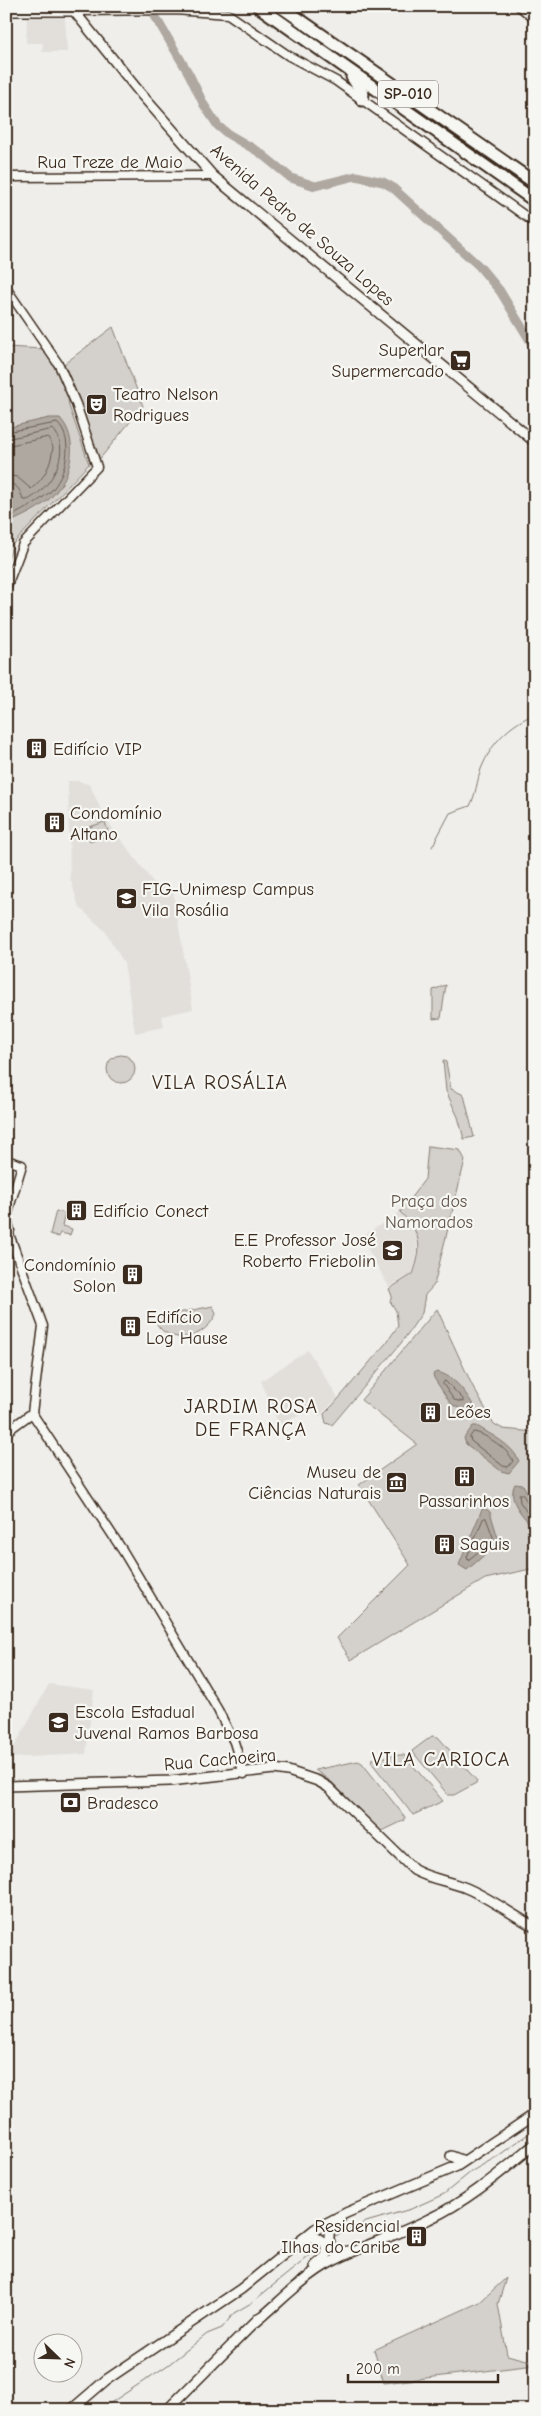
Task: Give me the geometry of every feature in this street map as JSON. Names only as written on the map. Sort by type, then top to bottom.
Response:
[{"type":"highway","name":"SP-010","points":[[258,6],[535,201]]},
{"type":"highway","name":"SP-010","points":[[280,6],[535,183]]},
{"type":"highway","points":[[347,70],[363,94],[362,100]]},
{"type":"main road","points":[[6,10],[72,10]]},
{"type":"main road","name":"Avenida Pedro de Souza Lopes","points":[[72,10],[141,94],[213,176],[535,442]]},
{"type":"main road","name":"Rua Cachoeira","points":[[6,1786],[170,1781],[244,1774],[274,1769],[295,1772],[318,1781],[414,1870],[424,1876],[478,1893],[535,1927]]},
{"type":"main road","points":[[71,2410],[106,2380],[241,2289],[326,2222],[464,2161],[535,2114]]},
{"type":"main road","points":[[256,2322],[314,2272],[356,2249],[431,2218],[475,2193],[535,2144]]},
{"type":"main road","points":[[452,2156],[464,2161]]},
{"type":"main road","points":[[354,2210],[333,2225],[328,2238],[336,2252],[342,2253],[356,2249]]},
{"type":"main road","points":[[167,2410],[291,2286],[325,2258],[327,2250],[323,2241],[316,2237],[303,2239]]},
{"type":"main road","points":[[79,2410],[106,2380]]},
{"type":"street","points":[[519,6],[535,19]]},
{"type":"street","points":[[72,10],[158,10],[176,8],[228,14],[289,56],[326,75],[535,223]]},
{"type":"street","name":"Rua Treze de Maio","points":[[6,177],[213,176]]},
{"type":"street","points":[[6,288],[59,364],[76,404],[97,467],[23,544],[6,588]]},
{"type":"street","points":[[6,1160],[22,1165],[8,1207],[7,1218],[11,1239]]},
{"type":"street","points":[[6,1226],[43,1326],[32,1413],[127,1557],[218,1710],[234,1742],[244,1774]]},
{"type":"street","points":[[6,1432],[32,1413]]},
{"type":"shaded area","points":[[27,14],[61,16],[65,18],[67,52],[42,52],[43,43],[26,43]]},
{"type":"shaded area","name":"FIG-Unimesp Campus Vila Rosália","points":[[68,781],[79,781],[90,785],[104,817],[153,882],[173,892],[193,1009],[162,1016],[164,1027],[135,1033],[124,963],[105,931],[79,907],[70,878]]},
{"type":"shaded area","name":"E.E Professor José Roberto Friebolin","points":[[400,1212],[417,1233],[417,1260],[412,1274],[389,1287],[361,1237]]},
{"type":"shaded area","points":[[308,1350],[338,1398],[319,1417],[314,1409],[279,1425],[261,1381]]},
{"type":"shaded area","name":"Escola Estadual Juvenal Ramos Barbosa","points":[[49,1684],[94,1690],[86,1754],[8,1758]]},
{"type":"green space","points":[[113,327],[143,406],[98,461],[85,418],[64,364]]},
{"type":"green space","points":[[6,347],[44,349],[67,390],[69,406],[89,464],[13,544],[6,565]]},
{"type":"green space","points":[[105,822],[109,835],[90,842],[86,828]]},
{"type":"green space","points":[[446,985],[441,1018],[433,1019],[433,990]]},
{"type":"green space","points":[[121,1055],[131,1059],[135,1069],[131,1079],[121,1083],[111,1079],[107,1069],[111,1059]]},
{"type":"green space","points":[[443,1060],[446,1062],[451,1089],[464,1095],[474,1137],[464,1139],[458,1117],[446,1091]]},
{"type":"green space","name":"Praça dos Namorados","points":[[428,1146],[460,1150],[465,1160],[434,1285],[425,1295],[422,1313],[402,1342],[332,1425],[326,1423],[324,1414],[387,1342],[398,1326],[396,1311],[390,1301],[392,1296],[389,1289],[413,1274],[419,1248],[416,1233],[400,1212],[425,1179]]},
{"type":"green space","points":[[56,1211],[65,1213],[62,1226],[72,1229],[70,1235],[60,1233],[59,1237],[50,1234]]},
{"type":"green space","points":[[213,1306],[216,1314],[207,1327],[200,1332],[186,1337],[170,1335],[163,1331],[153,1318]]},
{"type":"green space","points":[[437,1309],[472,1385],[494,1424],[503,1429],[535,1432],[535,1568],[485,1579],[351,1660],[337,1638],[410,1565],[359,1485],[417,1444],[361,1400]]},
{"type":"green space","points":[[432,1736],[438,1737],[477,1781],[476,1783],[454,1795],[448,1795],[412,1751]]},
{"type":"green space","points":[[404,1755],[443,1801],[413,1815],[371,1762],[372,1759]]},
{"type":"green space","points":[[358,1761],[362,1763],[405,1817],[405,1820],[380,1832],[333,1783],[315,1770]]},
{"type":"green space","points":[[506,2278],[498,2304],[507,2355],[535,2362],[535,2365],[384,2383],[374,2350],[480,2302]]},
{"type":"water","points":[[49,418],[60,418],[70,436],[71,456],[66,476],[55,493],[45,503],[6,524],[6,505],[12,500],[6,493],[6,428]]},
{"type":"water","points":[[437,1372],[455,1381],[475,1408],[469,1413],[451,1404],[434,1378],[433,1374]]},
{"type":"water","points":[[473,1426],[477,1426],[501,1440],[516,1455],[519,1461],[509,1473],[501,1471],[466,1444],[464,1438]]},
{"type":"water","points":[[515,1484],[523,1485],[535,1506],[535,1520],[531,1525],[519,1511],[514,1501],[513,1490]]},
{"type":"water","points":[[482,1509],[490,1512],[498,1538],[496,1545],[467,1570],[459,1565]]},
{"type":"waterway","points":[[149,6],[189,74],[204,105],[218,126],[259,152],[291,178],[315,186],[356,176],[383,182],[392,187],[479,266],[500,291],[535,349]]},
{"type":"waterway","points":[[432,847],[450,813],[470,806],[485,759],[496,743],[517,723],[535,714]]},
{"type":"waterway","points":[[333,2237],[366,2222],[411,2209],[444,2194],[472,2171],[498,2156],[535,2129]]},
{"type":"waterway","points":[[256,2299],[322,2246]]},
{"type":"waterway","points":[[100,2410],[168,2365],[207,2334],[222,2328],[234,2313],[253,2302]]},
{"type":"place","name":"Superlar Supermercado","points":[[460,360]]},
{"type":"place","name":"Teatro Nelson Rodrigues","points":[[97,404]]},
{"type":"place","name":"Edifício VIP","points":[[37,749]]},
{"type":"place","name":"Condomínio Altano","points":[[54,823]]},
{"type":"place","name":"FIG-Unimesp Campus Vila Rosália","points":[[126,899]]},
{"type":"place","name":"Edifício Conect","points":[[77,1211]]},
{"type":"place","name":"E.E Professor José Roberto Friebolin","points":[[392,1250]]},
{"type":"place","name":"Condomínio Solon","points":[[132,1275]]},
{"type":"place","name":"Edifício Log Hause","points":[[130,1327]]},
{"type":"place","name":"Leões","points":[[431,1412]]},
{"type":"place","name":"Passarinhos","points":[[464,1476]]},
{"type":"place","name":"Museu de Ciências Naturais","points":[[397,1482]]},
{"type":"place","name":"Saguis","points":[[444,1544]]},
{"type":"place","name":"Escola Estadual Juvenal Ramos Barbosa","points":[[59,1722]]},
{"type":"place","name":"Bradesco","points":[[71,1803]]},
{"type":"place","name":"Residencial Ilhas do Caribe","points":[[416,2236]]},
{"type":"district","name":"VILA ROSÁLIA","points":[[220,1082]]},
{"type":"district","name":"JARDIM ROSA DE FRANÇA","points":[[251,1418]]},
{"type":"district","name":"VILA CARIOCA","points":[[441,1759]]}]
